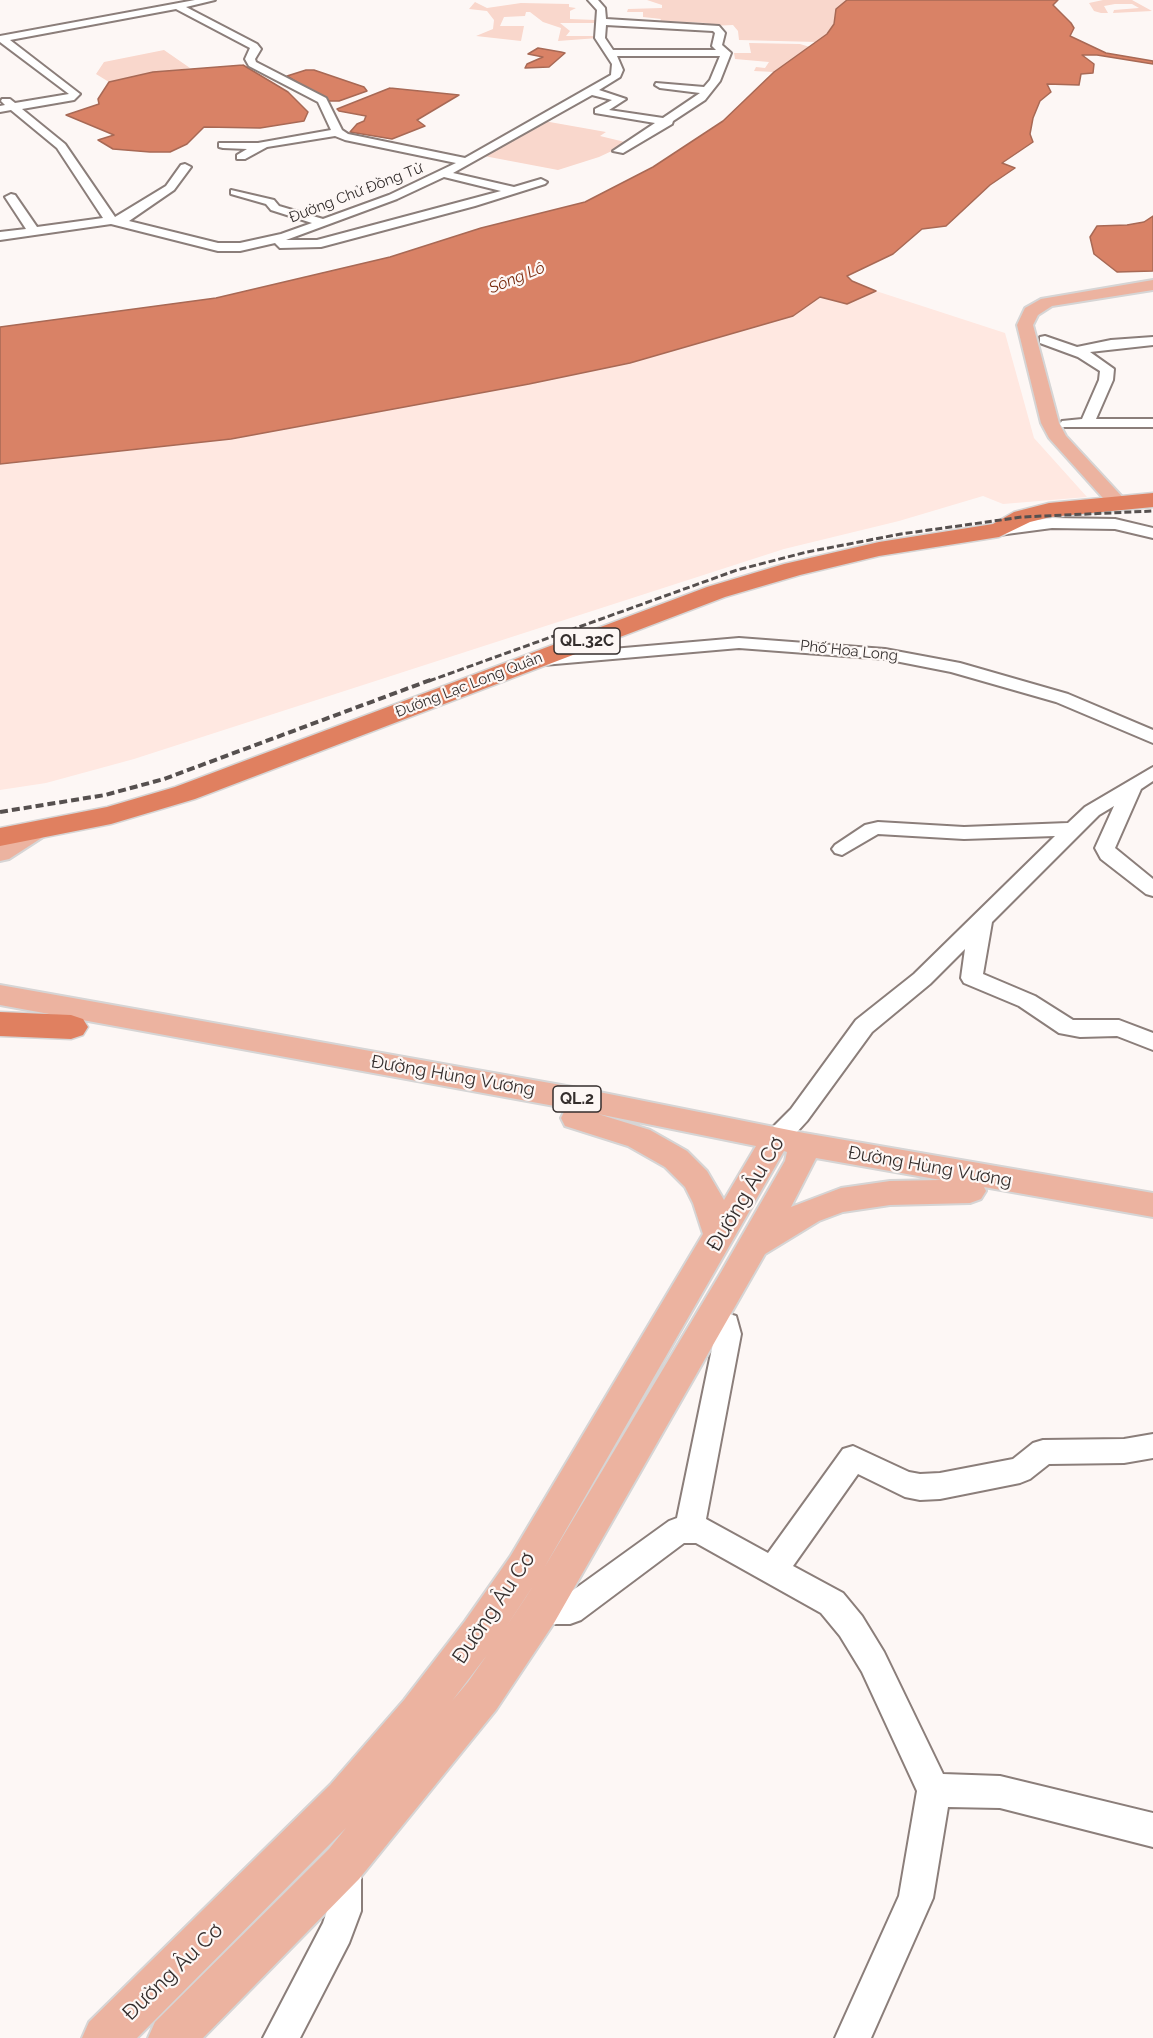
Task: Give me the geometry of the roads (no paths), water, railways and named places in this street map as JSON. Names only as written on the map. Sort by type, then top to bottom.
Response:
[{"type":"highway","name":"Đường Lạc Long Quân","points":[[0,838],[111,815],[194,790],[716,592],[793,569],[879,549],[999,530],[1022,517],[1049,510],[1136,502]]},
{"type":"highway","points":[[0,1024],[71,1027]]},
{"type":"main road","points":[[1136,502],[1086,453],[1067,424],[1047,383],[1025,325],[1030,312],[1047,302],[1060,298],[1153,285]]},
{"type":"main road","points":[[1136,502],[1058,438],[1050,423],[1043,323],[1047,317],[1061,307],[1073,303],[1153,292]]},
{"type":"main road","points":[[0,853],[34,831]]},
{"type":"main road","name":"Đường Hùng Vương","points":[[0,995],[472,1079],[789,1143],[1153,1205]]},
{"type":"main road","name":"Đường Hùng Vương","points":[[0,1016],[576,1118],[789,1143],[970,1191],[1153,1223]]},
{"type":"main road","points":[[576,1118],[639,1138],[676,1158],[696,1179],[736,1242],[841,1200],[891,1193],[970,1191]]},
{"type":"main road","name":"Đường Âu Cơ","points":[[105,2038],[338,1808],[418,1714],[479,1634],[523,1569],[736,1242],[789,1143]]},
{"type":"main road","name":"Đường Âu Cơ","points":[[171,2038],[344,1864],[421,1774],[482,1696],[540,1610],[710,1319],[736,1242]]},
{"type":"street","points":[[161,0],[254,46],[256,49],[250,59],[252,64],[295,84],[322,100],[337,132],[345,137],[467,162]]},
{"type":"street","points":[[1,39],[210,0]]},
{"type":"street","name":"Đường Chử Đồng Tử","points":[[0,236],[115,221],[218,247],[240,247],[324,223],[393,197],[467,162],[593,92],[617,75],[617,64],[610,53],[604,30],[603,10],[593,0]]},
{"type":"street","points":[[604,30],[716,28],[720,30],[715,41],[717,46],[726,53]]},
{"type":"street","points":[[656,36],[673,37]]},
{"type":"street","points":[[0,109],[70,98],[75,94],[1,39]]},
{"type":"street","points":[[610,53],[726,53]]},
{"type":"street","points":[[619,151],[668,122],[704,95],[707,65],[726,53]]},
{"type":"street","points":[[658,88],[704,95]]},
{"type":"street","points":[[593,92],[621,99],[599,111],[668,122]]},
{"type":"street","points":[[0,96],[61,146],[115,221],[171,188],[185,167]]},
{"type":"street","points":[[223,145],[258,146],[337,132]]},
{"type":"street","points":[[368,148],[380,143]]},
{"type":"street","points":[[241,157],[258,146]]},
{"type":"street","points":[[444,174],[514,190]]},
{"type":"street","points":[[263,242],[317,244],[541,182]]},
{"type":"street","points":[[235,192],[270,202],[274,208],[324,223]]},
{"type":"street","points":[[11,197],[33,230]]},
{"type":"street","points":[[1045,340],[1094,358],[1107,369],[1106,380],[1087,424]]},
{"type":"street","points":[[1077,351],[1111,344],[1153,341]]},
{"type":"street","points":[[1067,424],[1153,423]]},
{"type":"street","points":[[999,530],[1052,523],[1090,523],[1115,524],[1153,533]]},
{"type":"street","name":"Phố Hoa Long","points":[[532,661],[739,643],[813,646],[885,654],[954,668],[1062,698],[1153,737]]},
{"type":"street","name":"Đường Âu Cơ","points":[[789,1143],[864,1026],[922,979],[1071,829],[1092,811],[1153,772]]},
{"type":"street","points":[[1133,786],[1105,848],[1108,854],[1153,890]]},
{"type":"street","points":[[842,849],[872,829],[878,828],[964,833],[1071,829]]},
{"type":"street","points":[[982,918],[973,961],[972,978],[1027,1001],[1067,1027],[1119,1028],[1153,1042]]},
{"type":"street","points":[[690,1530],[694,1496],[716,1409],[728,1334],[727,1324],[710,1319]]},
{"type":"street","points":[[774,1569],[853,1458],[905,1484],[920,1487],[940,1486],[1020,1470],[1043,1452],[1124,1451],[1153,1446]]},
{"type":"street","points":[[540,1610],[570,1610],[679,1530],[699,1530],[774,1569],[832,1603],[851,1626],[873,1662],[934,1790],[916,1898],[853,2038]]},
{"type":"street","points":[[934,1790],[1000,1792],[1153,1830]]},
{"type":"street","points":[[281,2038],[337,1931],[344,1911],[344,1864]]},
{"type":"water","name":"Sông Lô","points":[[847,0],[1058,0],[1053,5],[1074,28],[1070,36],[1106,53],[1153,61],[1153,64],[1097,55],[1082,55],[1094,64],[1093,73],[1081,74],[1079,85],[1047,84],[1051,92],[1040,101],[1033,118],[1030,134],[1033,142],[1002,163],[1015,168],[990,185],[946,226],[922,229],[893,254],[847,276],[852,281],[876,291],[847,304],[820,297],[793,316],[630,363],[529,384],[231,439],[0,464],[0,327],[216,298],[390,257],[481,228],[585,202],[653,167],[723,121],[774,72],[827,34],[834,24],[836,9]]},
{"type":"water","points":[[538,48],[565,53],[549,67],[525,68],[527,64],[543,57],[528,54]]},
{"type":"water","points":[[243,65],[288,92],[308,112],[304,121],[260,128],[204,127],[187,144],[170,152],[150,152],[113,149],[98,140],[114,135],[66,115],[99,104],[98,99],[109,82],[153,72]]},
{"type":"water","points":[[314,70],[364,87],[367,91],[339,101],[328,101],[287,76]]},
{"type":"water","points":[[390,88],[459,95],[417,120],[425,126],[392,139],[350,132],[357,124],[364,121],[366,116],[337,109]]},
{"type":"water","points":[[1153,216],[1153,271],[1117,272],[1094,254],[1090,237],[1097,226],[1144,222]]},
{"type":"railway","points":[[429,681],[737,570],[807,552],[901,534],[1022,517],[1153,511]]},
{"type":"railway","points":[[0,812],[105,795],[164,779],[433,679]]}]
